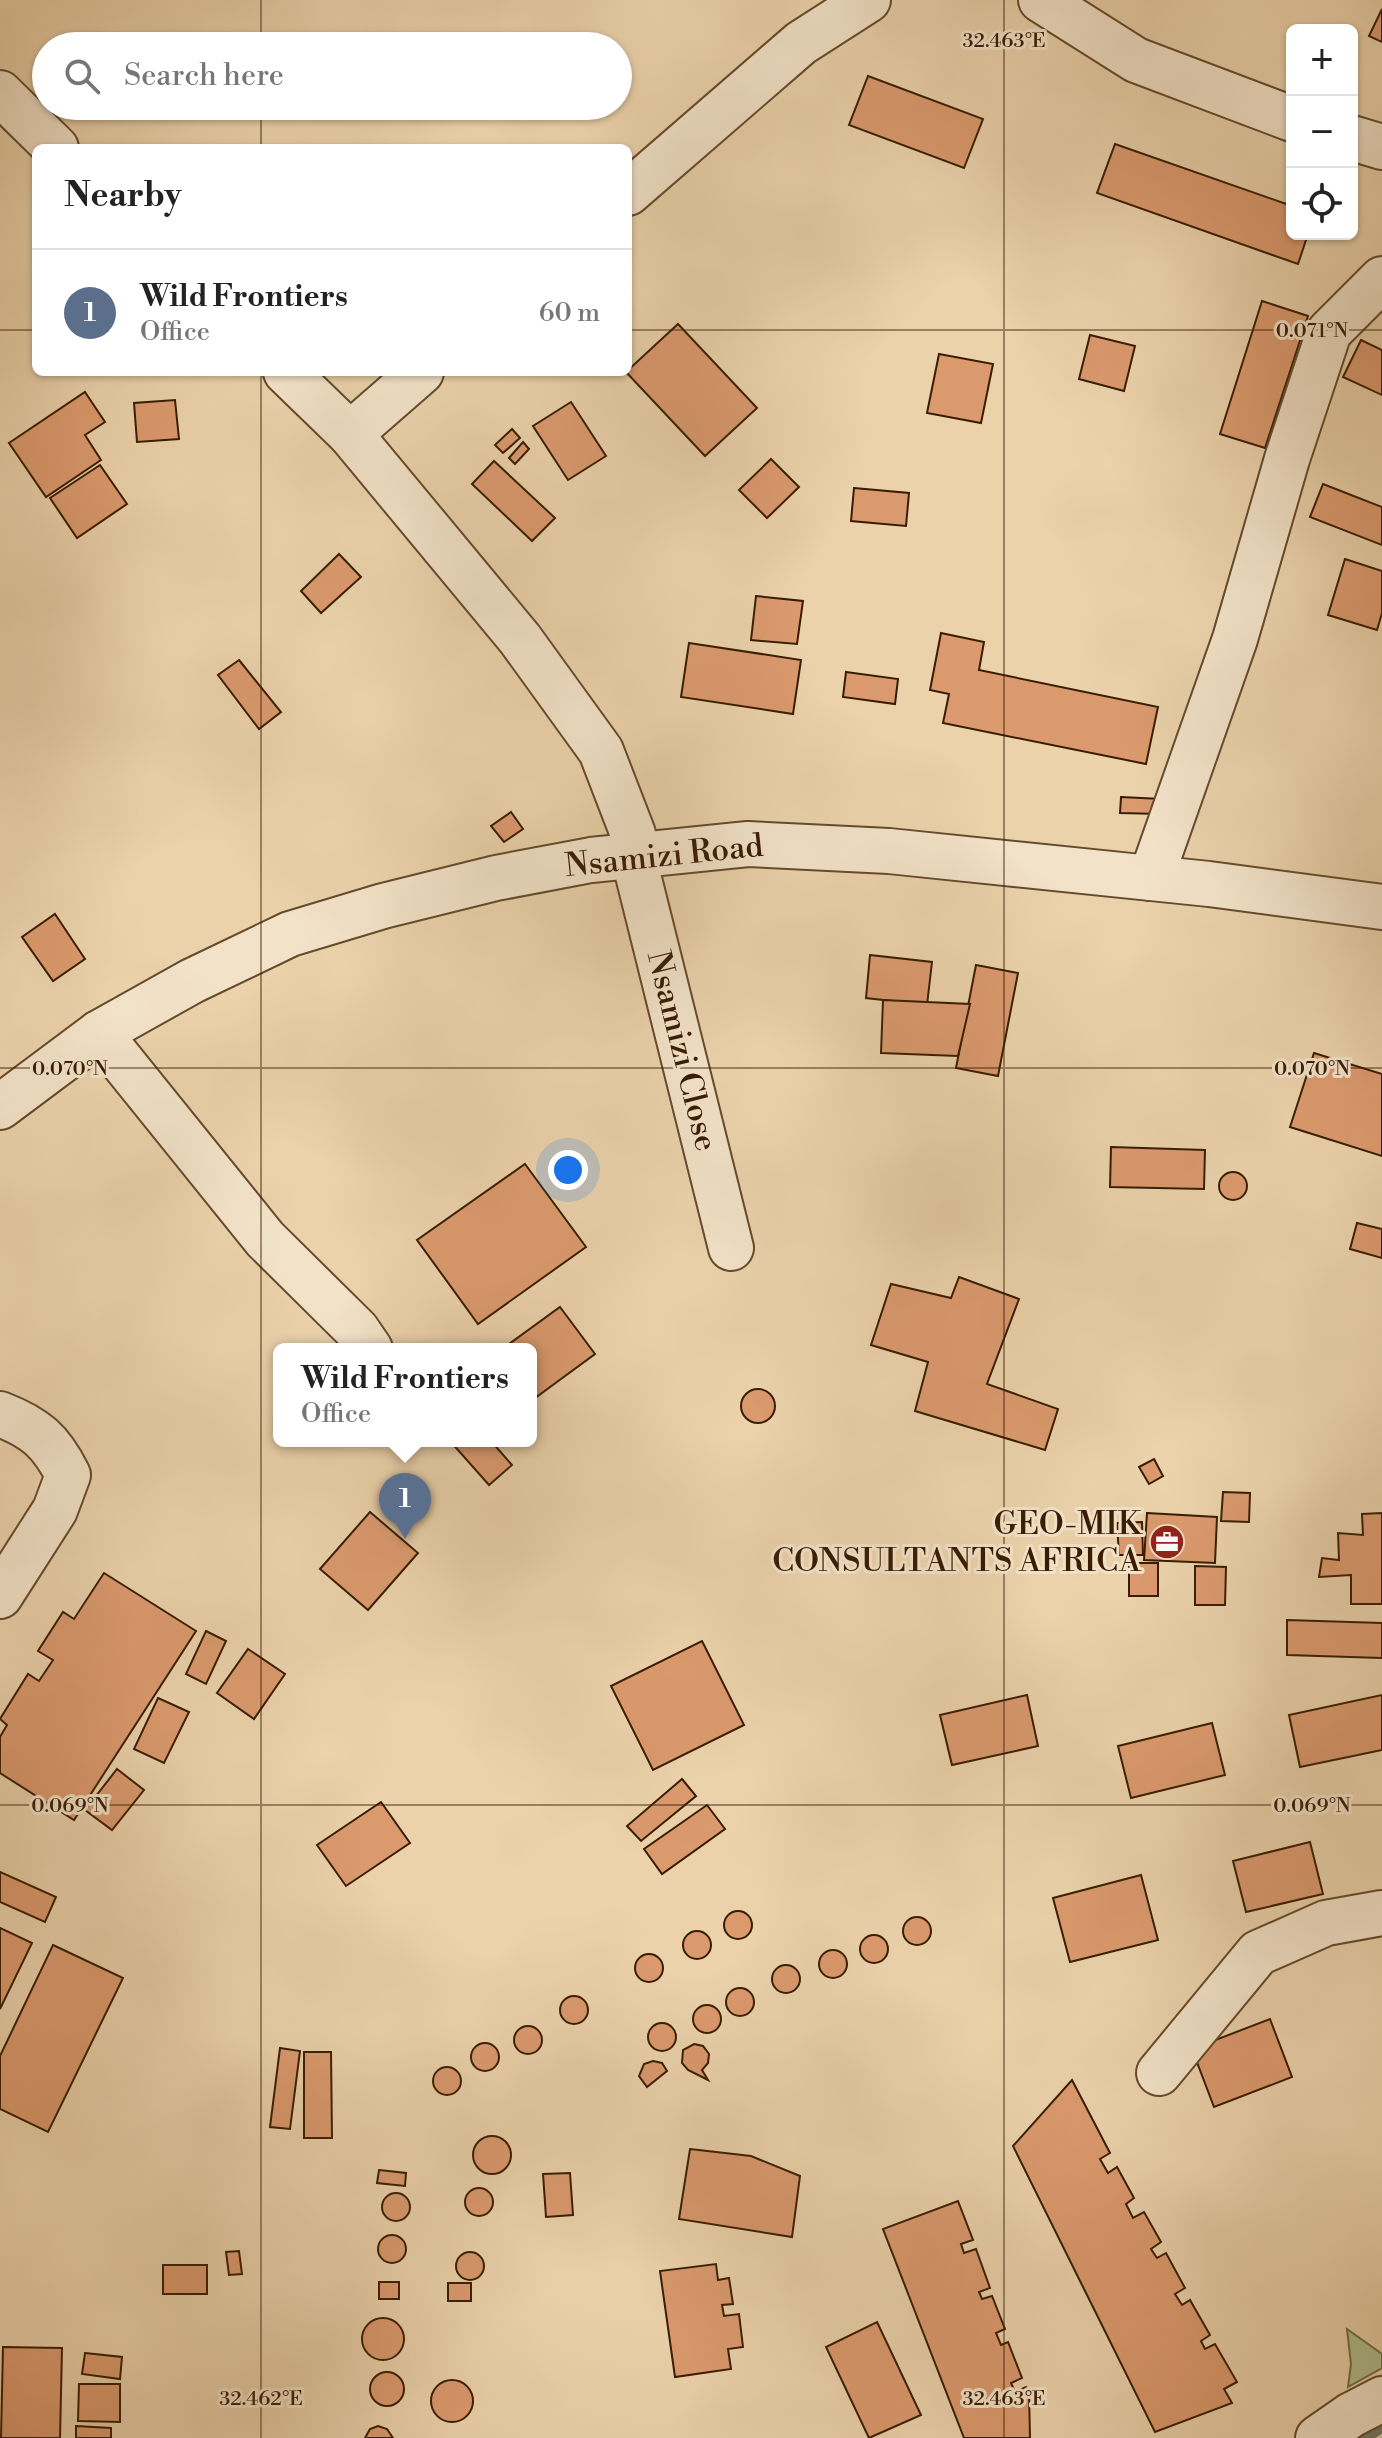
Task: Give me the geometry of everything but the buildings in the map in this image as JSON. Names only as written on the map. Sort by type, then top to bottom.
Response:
[{"type":"street","points":[[632,190],[801,43],[868,0]]},
{"type":"street","points":[[1041,0],[1136,60],[1286,117]]},
{"type":"street","points":[[0,93],[52,144]]},
{"type":"street","points":[[1358,140],[1382,147]]},
{"type":"street","points":[[1151,878],[1235,639],[1287,459],[1329,332],[1382,279]]},
{"type":"street","name":"Nsamizi Close","points":[[290,376],[350,434],[520,639],[601,751],[633,834],[633,855],[731,1248]]},
{"type":"street","points":[[350,434],[416,376]]},
{"type":"street","name":"Nsamizi Road","points":[[0,1107],[99,1033],[192,981],[290,934],[383,906],[496,878],[633,855],[748,844],[889,851],[1151,878],[1382,907]]},
{"type":"street","points":[[99,1033],[265,1239],[357,1330],[366,1343]]},
{"type":"street","points":[[0,1414],[24,1423],[55,1449],[68,1475],[55,1510],[0,1596]]},
{"type":"street","points":[[1159,2073],[1258,1953],[1326,1923],[1382,1913]]},
{"type":"street","points":[[1318,2438],[1351,2415],[1382,2399]]},
{"type":"green space","points":[[1347,2329],[1382,2354],[1382,2368],[1348,2387],[1351,2364]]},
{"type":"waterway","points":[[1363,2438],[1382,2425]]},
{"type":"place","name":"Wild Frontiers","points":[[405,1539]]},
{"type":"place","name":"GEO-MIK CONSULTANTS AFRICA","points":[[1167,1542]]}]
